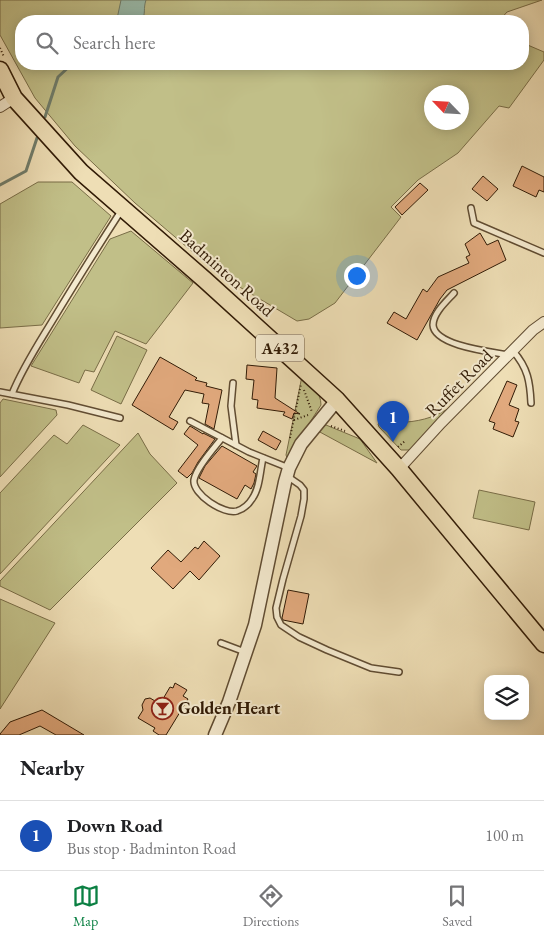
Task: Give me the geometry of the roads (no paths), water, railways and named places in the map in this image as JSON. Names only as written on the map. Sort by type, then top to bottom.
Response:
[{"type":"main road","name":"Badminton Road","points":[[0,70],[14,98],[81,172],[205,280],[337,400],[399,469],[544,644]]},
{"type":"street","points":[[0,107],[14,98]]},
{"type":"street","name":"Ruffet Road","points":[[399,469],[441,423],[533,330],[544,322]]},
{"type":"street","points":[[215,735],[229,702],[255,625],[288,472],[301,444],[337,400]]},
{"type":"lane","points":[[12,394],[34,352],[122,208]]},
{"type":"lane","points":[[470,208],[474,223],[544,253]]},
{"type":"lane","points":[[454,293],[436,316],[433,323],[434,330],[438,335],[452,343],[480,350],[511,353],[521,360],[530,383],[531,403]]},
{"type":"lane","points":[[233,383],[231,406],[236,445]]},
{"type":"lane","points":[[0,392],[120,418]]},
{"type":"lane","points":[[190,421],[288,472],[304,490],[301,516],[282,579],[276,608],[277,617],[281,625],[299,637],[371,668],[399,672]]},
{"type":"lane","points":[[222,438],[196,473],[194,481],[196,490],[219,508],[230,512],[237,511],[246,506],[253,498],[256,490],[263,458]]},
{"type":"lane","points":[[221,643],[246,652]]},
{"type":"waterway","points":[[45,117],[58,77],[66,70]]},
{"type":"waterway","points":[[0,185],[26,171],[37,138]]},
{"type":"place","name":"Down Road","points":[[393,442]]},
{"type":"place","name":"Golden Heart","points":[[162,708]]}]
